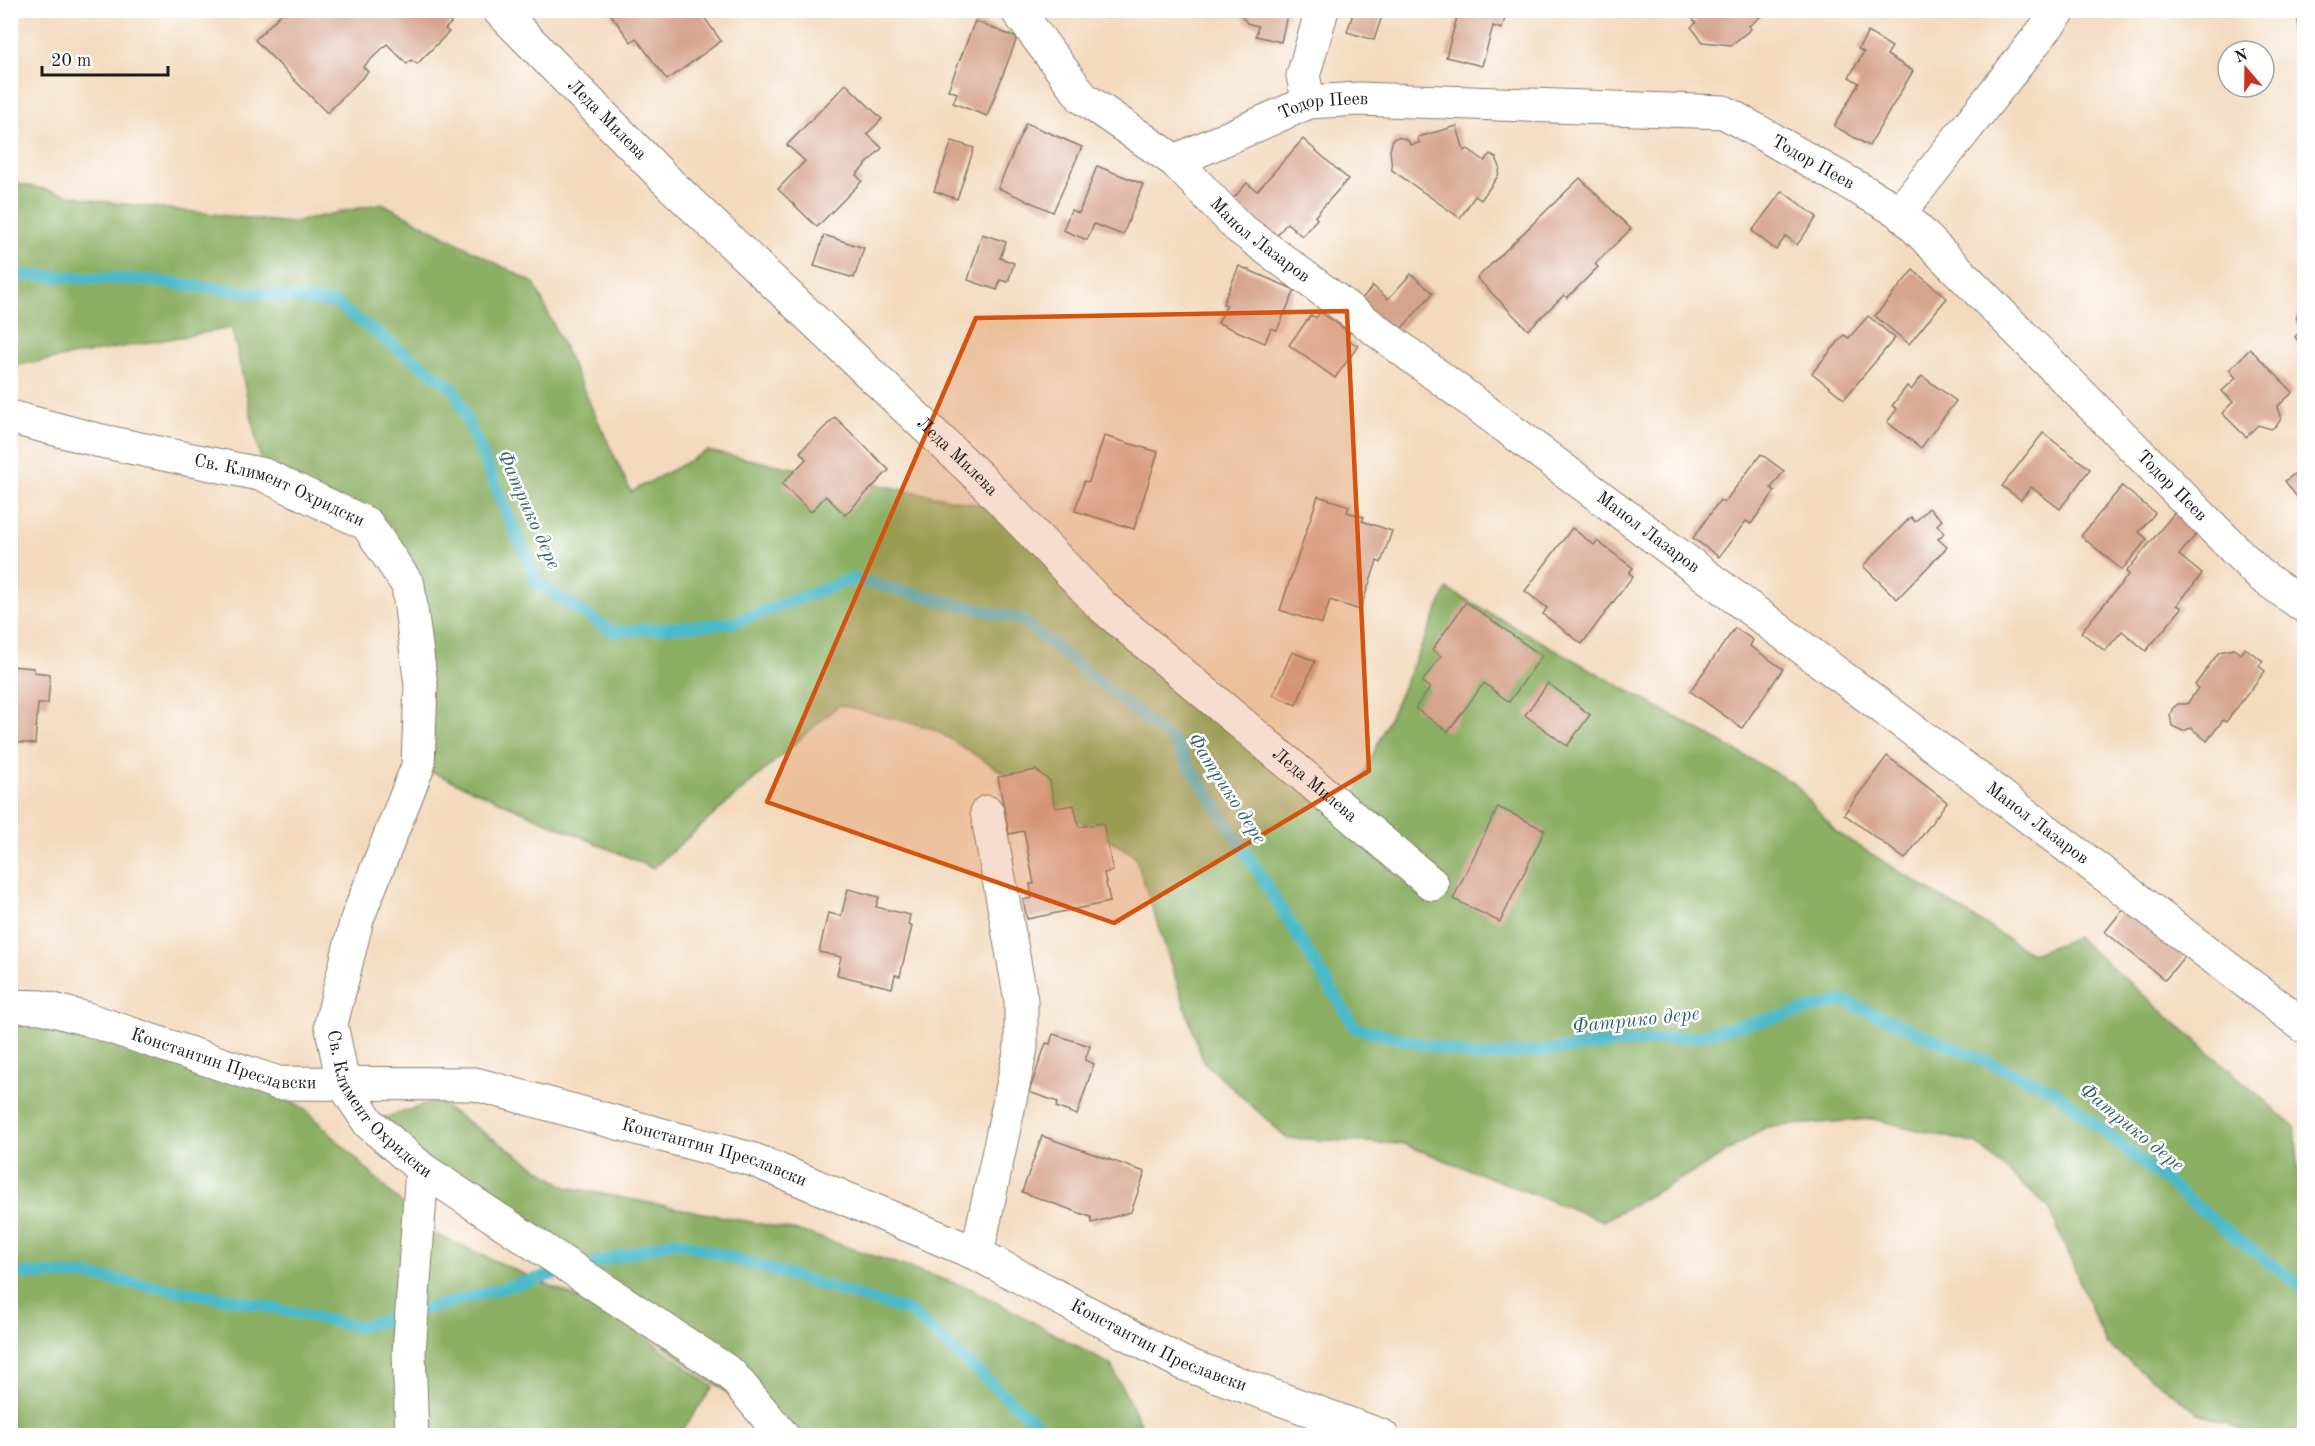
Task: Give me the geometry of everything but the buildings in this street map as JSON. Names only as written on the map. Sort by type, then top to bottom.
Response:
[{"type":"street","name":"Леда Милева","points":[[500,10],[671,185],[979,477],[1103,607],[1432,884]]},
{"type":"street","name":"Манол Лазаров","points":[[1017,10],[1083,98],[1175,161],[1238,227],[1972,774],[2304,1026]]},
{"type":"street","points":[[1309,102],[1303,76],[1322,10]]},
{"type":"street","points":[[1900,212],[2060,10]]},
{"type":"street","name":"Тодор Пеев","points":[[1175,161],[1309,102],[1359,99],[1725,112],[1900,212],[2259,574],[2304,606]]},
{"type":"street","name":"Св. Климент Охридски","points":[[10,417],[97,440],[264,475],[367,524],[408,585],[421,685],[418,766],[357,919],[331,1024],[343,1083],[369,1123],[422,1169],[730,1374],[783,1436]]},
{"type":"street","points":[[977,1254],[1021,1048],[1021,1000],[987,812]]},
{"type":"street","name":"Константин Преславски","points":[[10,1006],[42,1007],[87,1019],[278,1083],[475,1084],[754,1160],[977,1254],[1182,1363],[1382,1436]]},
{"type":"street","points":[[412,1436],[409,1353],[422,1169]]},
{"type":"highlighted area","points":[[1347,311],[1369,771],[1114,923],[767,802],[976,318]]},
{"type":"green space","points":[[10,182],[99,201],[290,223],[382,203],[534,283],[631,492],[707,451],[1017,512],[1348,810],[1447,589],[1795,784],[1836,832],[2032,954],[2077,937],[2295,1127],[2300,1184],[2304,1187],[2304,1435],[2258,1435],[2198,1413],[2106,1344],[2049,1208],[1977,1144],[1873,1119],[1766,1127],[1704,1166],[1603,1221],[1403,1144],[1287,1138],[1203,1061],[1135,856],[934,729],[839,705],[653,868],[418,766],[408,585],[367,524],[264,475],[232,328],[19,365],[11,364]]},
{"type":"green space","points":[[10,1015],[201,1052],[304,1108],[431,1232],[619,1317],[713,1387],[679,1435],[11,1436]]},
{"type":"green space","points":[[436,1101],[566,1187],[803,1232],[972,1289],[1111,1365],[1146,1435],[783,1435],[369,1123]]},
{"type":"waterway","name":"Фатрико дере","points":[[10,275],[145,280],[335,303],[454,389],[537,583],[613,632],[732,623],[852,579],[1022,620],[1174,742],[1355,1028],[1477,1057],[1697,1036],[1844,1001],[2053,1090],[2241,1242],[2304,1288]]},
{"type":"waterway","points":[[10,1273],[84,1275],[241,1301],[359,1327],[676,1241],[911,1312],[1050,1436]]}]
